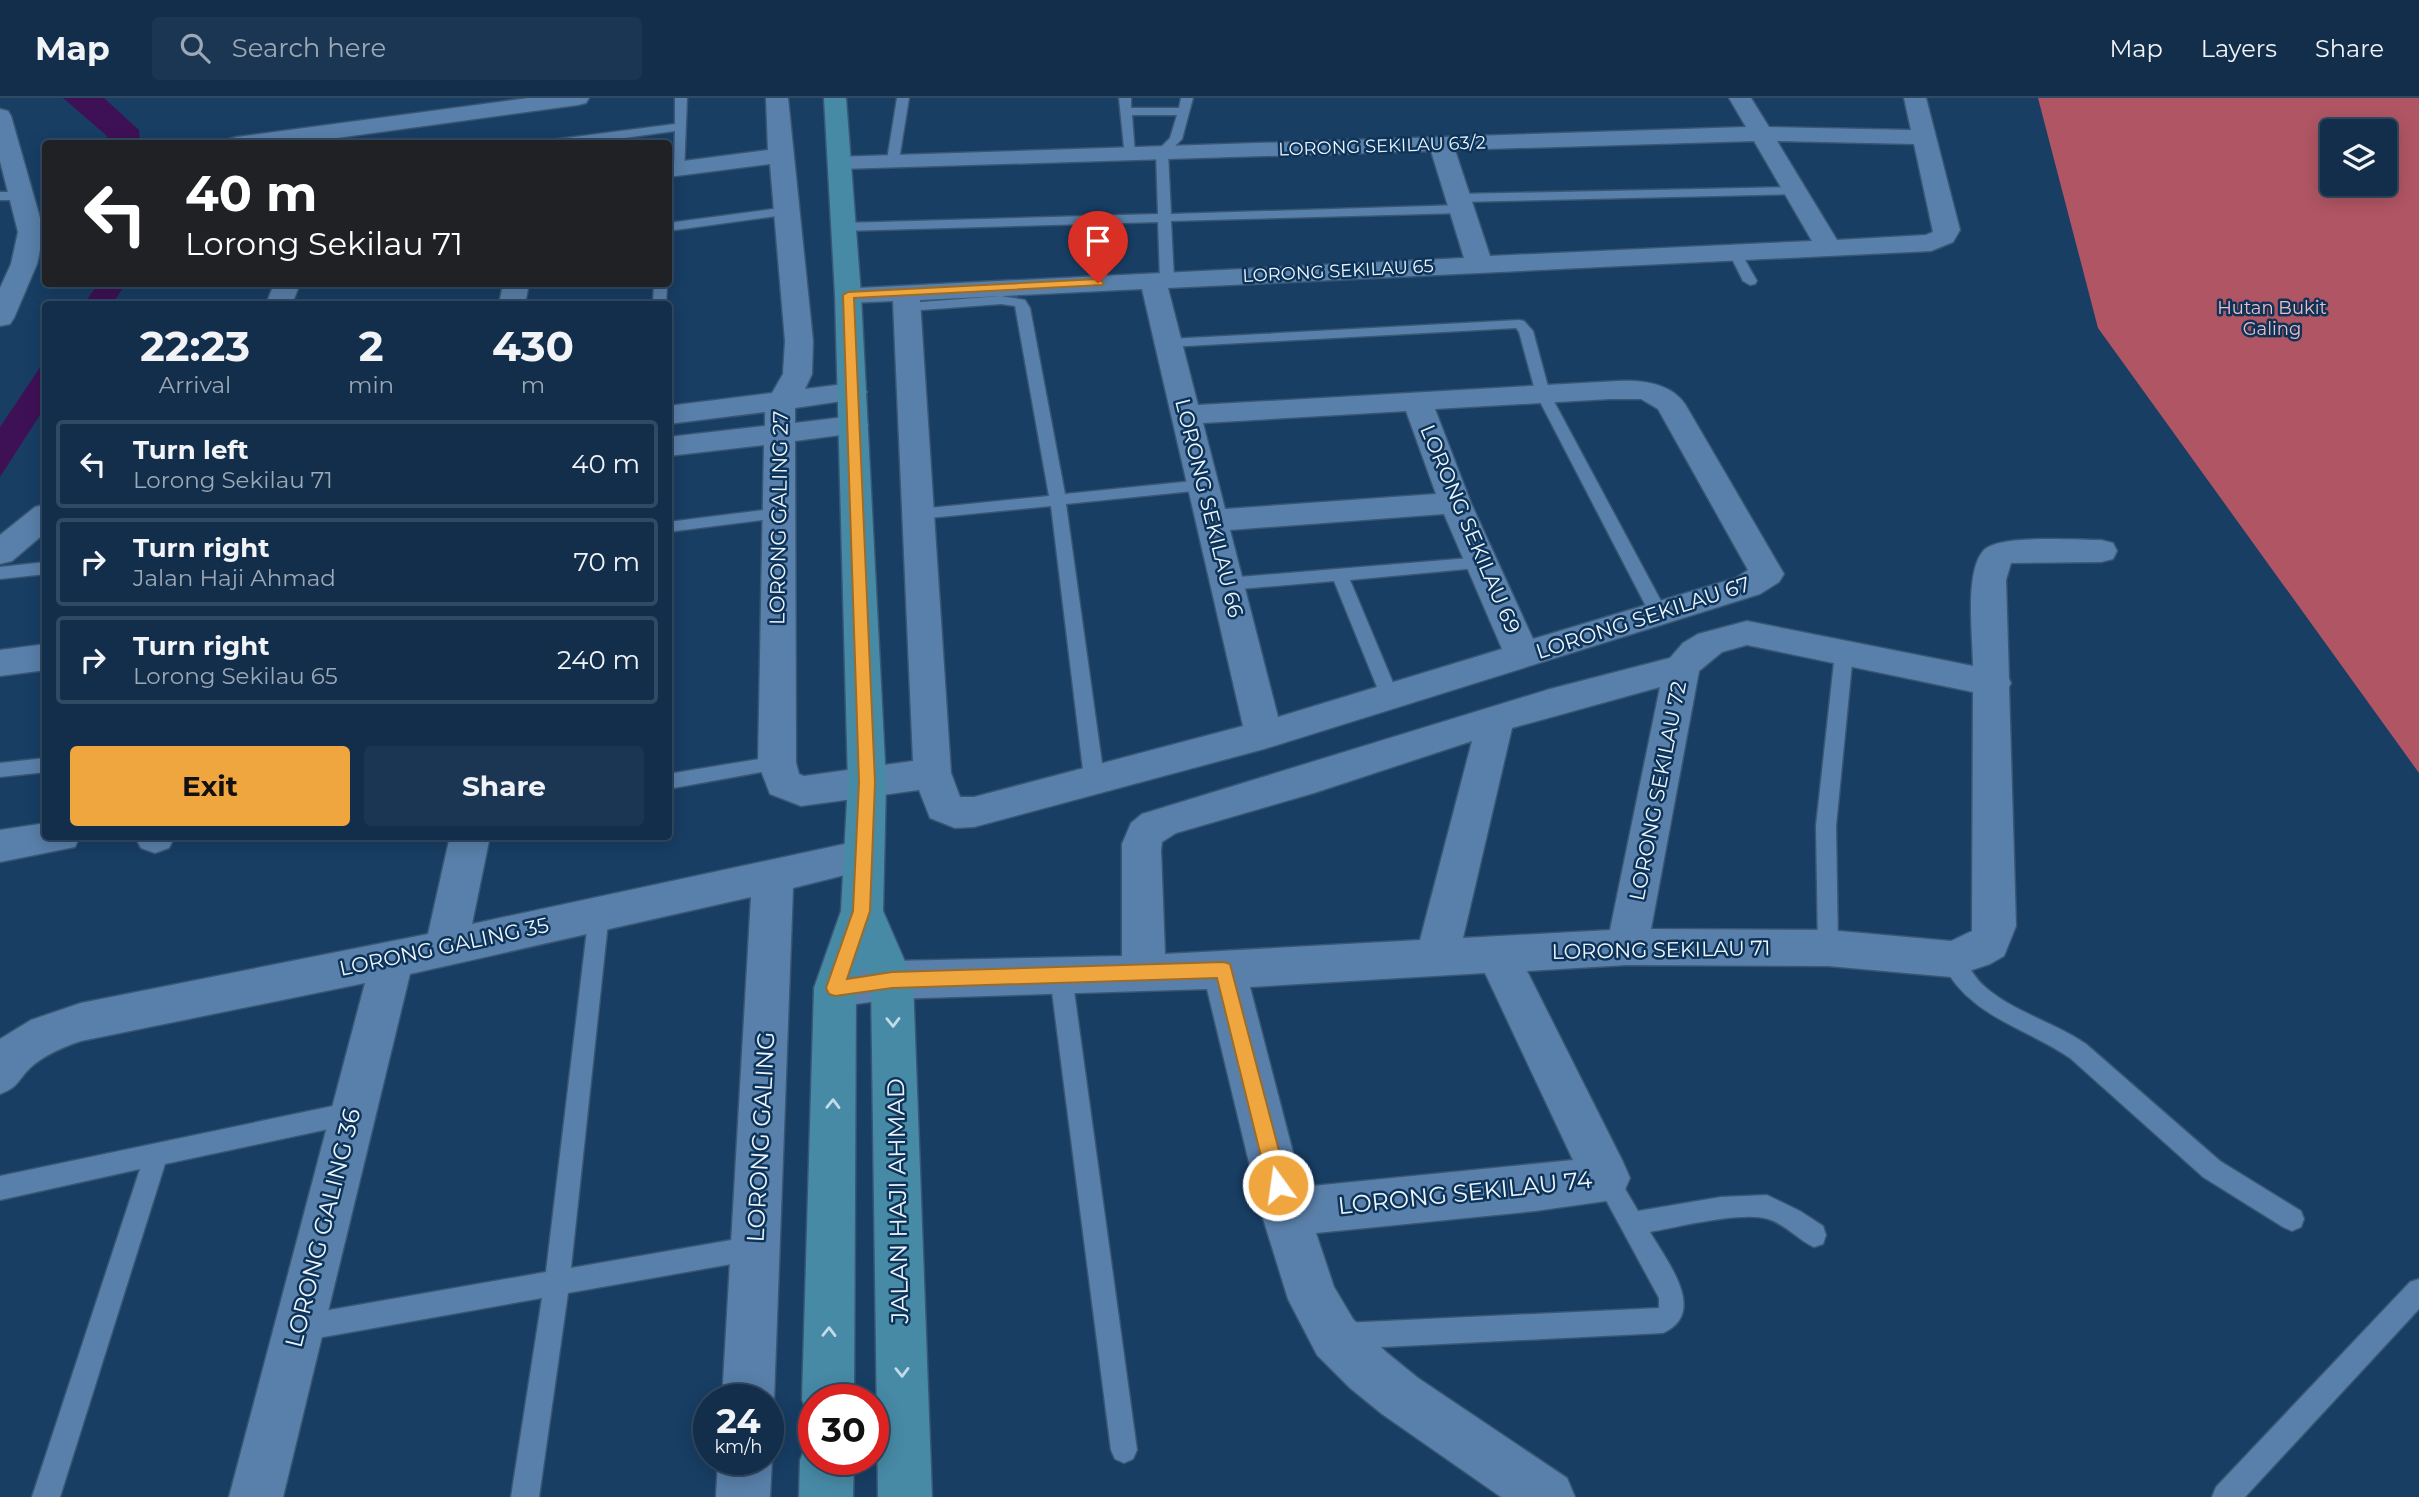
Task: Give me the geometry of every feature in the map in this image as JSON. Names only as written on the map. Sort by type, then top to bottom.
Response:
[{"type":"street","points":[[295,140],[338,137],[578,98]]},
{"type":"street","points":[[674,170],[779,156],[777,98]]},
{"type":"street","name":"JALAN HAJI AHMAD","points":[[828,1384],[835,988],[862,911],[867,782],[848,295],[835,98]]},
{"type":"street","points":[[1740,98],[1828,247]]},
{"type":"street","points":[[1915,98],[1923,137]]},
{"type":"street","points":[[0,116],[10,196],[29,218],[30,242],[15,289],[0,318]]},
{"type":"street","name":"LORONG SEKILAU 63/2","points":[[841,162],[1760,134],[1923,137]]},
{"type":"street","name":"LORONG SEKILAU 65","points":[[848,295],[907,299],[1160,280],[1931,243],[1944,237],[1947,230],[1923,137]]},
{"type":"street","points":[[1441,144],[1479,264]]},
{"type":"street","name":"LORONG GALING 27","points":[[776,763],[781,417],[798,372],[799,347],[788,211],[779,156]]},
{"type":"street","points":[[0,246],[30,242]]},
{"type":"street","name":"LORONG SEKILAU 66","points":[[1160,280],[1169,344],[1264,736]]},
{"type":"street","name":"LORONG SEKILAU 67","points":[[907,299],[932,773],[944,807],[956,813],[974,812],[1094,778],[1264,736],[1659,614],[1759,581],[1766,574],[1670,404],[1655,393],[1633,389],[1186,415]]},
{"type":"street","points":[[672,446],[781,417],[852,392]]},
{"type":"street","name":"LORONG SEKILAU 69","points":[[1417,402],[1455,503],[1523,656]]},
{"type":"street","points":[[672,415],[781,417],[853,425]]},
{"type":"street","points":[[1212,522],[1455,503]]},
{"type":"street","points":[[0,553],[42,517]]},
{"type":"street","name":"LORONG SEKILAU 71","points":[[835,988],[892,980],[1143,974],[1627,947],[1828,948],[1951,959],[1975,951],[1989,943],[1995,926],[1993,683],[1989,580],[1993,559],[1997,554],[2007,552],[2101,551]]},
{"type":"street","name":"LORONG SEKILAU 72","points":[[1627,947],[1682,668],[1693,651],[1719,639],[1747,634],[1993,683]]},
{"type":"street","points":[[0,663],[42,658]]},
{"type":"street","points":[[1143,974],[1141,839],[1149,828],[1166,820],[1314,778],[1550,702],[1682,668]]},
{"type":"street","points":[[1437,957],[1496,719]]},
{"type":"street","points":[[776,763],[783,783],[801,791],[932,773]]},
{"type":"street","points":[[0,846],[42,839]]},
{"type":"street","points":[[446,948],[469,840]]},
{"type":"street","name":"LORONG GALING 35","points":[[14,1058],[53,1030],[81,1022],[446,948],[863,856]]},
{"type":"street","name":"LORONG GALING","points":[[749,1384],[773,874]]},
{"type":"street","name":"JALAN HAJI AHMAD","points":[[862,911],[892,980],[905,1497]]},
{"type":"street","name":"LORONG SEKILAU 74","points":[[1284,1212],[1535,1188],[1606,1178],[1497,954]]},
{"type":"street","name":"LORONG GALING 36","points":[[256,1497],[392,959]]},
{"type":"street","points":[[1224,970],[1284,1212],[1314,1299],[1335,1337],[1368,1370],[1400,1395],[1548,1497]]},
{"type":"street","points":[[743,1497],[744,1475]]},
{"type":"street","points":[[826,1497],[827,1475]]},
{"type":"lane","points":[[674,170],[681,98]]},
{"type":"lane","points":[[893,160],[903,98]]},
{"type":"lane","points":[[1125,98],[1129,153]]},
{"type":"lane","points":[[1160,280],[1165,218],[1161,152],[1176,139],[1187,98]]},
{"type":"lane","points":[[1126,112],[1182,111]]},
{"type":"lane","points":[[581,140],[680,127]]},
{"type":"lane","points":[[843,227],[1165,218],[1460,203],[1794,191]]},
{"type":"lane","points":[[672,226],[788,211]]},
{"type":"lane","points":[[1734,251],[1750,281]]},
{"type":"lane","points":[[907,299],[1000,300],[1020,303],[1023,308],[1058,500],[1094,778]]},
{"type":"lane","points":[[1169,344],[1513,323],[1527,331],[1543,394],[1659,614]]},
{"type":"lane","points":[[919,514],[1203,485]]},
{"type":"lane","points":[[672,526],[779,513]]},
{"type":"lane","points":[[1227,584],[1482,563]]},
{"type":"lane","points":[[0,573],[42,568]]},
{"type":"lane","points":[[1340,575],[1390,697]]},
{"type":"lane","points":[[1828,948],[1826,827],[1844,653]]},
{"type":"lane","points":[[672,781],[776,763]]},
{"type":"lane","points":[[0,770],[42,765]]},
{"type":"lane","points":[[525,1497],[557,1282],[599,913]]},
{"type":"lane","points":[[1951,959],[1970,990],[1989,1004],[2045,1029],[2076,1049],[2203,1163],[2292,1219]]},
{"type":"lane","points":[[1061,976],[1124,1450]]},
{"type":"lane","points":[[0,1188],[352,1113]]},
{"type":"lane","points":[[46,1497],[156,1155]]},
{"type":"lane","points":[[1335,1337],[1663,1320],[1671,1314],[1672,1296],[1606,1178]]},
{"type":"lane","points":[[1632,1224],[1695,1213],[1764,1206],[1780,1212],[1814,1235]]},
{"type":"lane","points":[[297,1329],[755,1248]]},
{"type":"lane","points":[[2226,1497],[2419,1291]]},
{"type":"green space","name":"Hutan Bukit Galing","points":[[2038,98],[2419,98],[2419,773],[2098,328]]},
{"type":"shaded area","points":[[63,98],[104,98],[139,130],[140,140],[108,140],[107,136]]},
{"type":"shaded area","points":[[96,287],[124,287],[114,301],[86,301]]},
{"type":"shaded area","points":[[42,364],[42,412],[0,477],[0,427]]},
{"type":"route","points":[[1098,283],[848,295],[867,782],[862,911],[835,988],[892,980],[1224,970],[1278,1185]]}]
